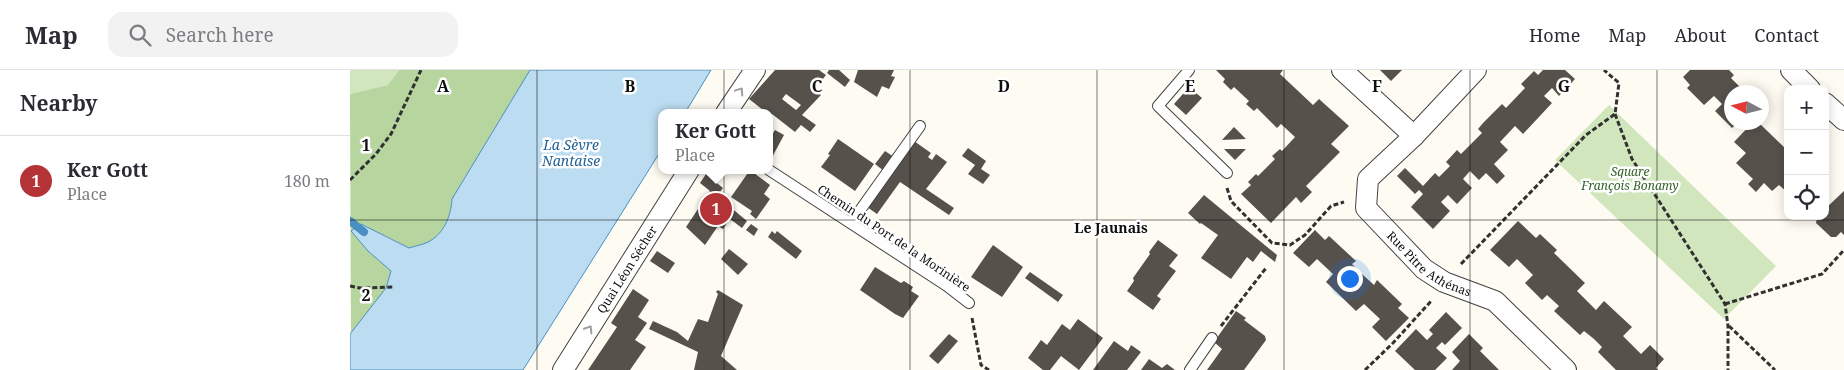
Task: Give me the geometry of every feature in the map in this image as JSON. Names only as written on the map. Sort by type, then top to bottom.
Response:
[{"type":"street","points":[[729,109],[755,70]]},
{"type":"street","points":[[1342,70],[1414,136]]},
{"type":"street","points":[[1367,196],[1368,179],[1414,136],[1476,70]]},
{"type":"street","points":[[1790,70],[1806,85]]},
{"type":"street","points":[[1829,107],[1844,120]]},
{"type":"street","name":"Quai Léon Sécher","points":[[563,370],[686,174]]},
{"type":"street","name":"Rue Pitre Athénas","points":[[1367,196],[1366,208],[1424,270],[1444,282],[1495,301],[1566,370]]},
{"type":"lane","points":[[1189,70],[1158,106],[1227,173]]},
{"type":"lane","points":[[851,224],[920,126]]},
{"type":"lane","name":"Chemin du Port de la Morinière","points":[[773,173],[947,286],[969,303]]},
{"type":"lane","points":[[1190,370],[1212,338]]},
{"type":"path","points":[[350,180],[376,154],[391,134],[421,70]]},
{"type":"path","points":[[1604,70],[1619,83],[1615,114],[1632,159],[1726,304],[1728,370]]},
{"type":"path","points":[[1365,370],[1428,306],[1444,282],[1586,135],[1615,114]]},
{"type":"path","points":[[1227,173],[1225,184],[1231,201],[1272,243],[1290,245],[1305,235],[1331,206],[1367,196]]},
{"type":"path","points":[[1726,304],[1822,274],[1844,250]]},
{"type":"path","points":[[1212,338],[1266,268]]},
{"type":"path","points":[[350,286],[360,288],[393,287]]},
{"type":"path","name":"Chemin du Port de la Morinière","points":[[969,303],[981,365],[989,370]]},
{"type":"path","points":[[1728,326],[1775,370]]},
{"type":"green space","points":[[350,70],[399,70],[388,85],[350,94]]},
{"type":"green space","points":[[399,70],[530,70],[452,199],[446,224],[434,239],[409,248],[386,236],[352,231],[368,251],[391,271],[386,288],[351,333],[350,94],[388,85]]},
{"type":"green space","name":"Square François Bonamy","points":[[1609,105],[1776,266],[1724,319],[1555,160]]},
{"type":"water","name":"La Sèvre Nantaise","points":[[530,70],[711,70],[687,109],[658,109],[658,155],[523,370],[350,370],[350,334],[386,288],[391,271],[368,251],[351,231],[361,224],[409,248],[421,245],[434,239],[446,224],[452,199]]},
{"type":"building","points":[[775,70],[819,70],[826,75],[815,89],[821,95],[802,115],[816,125],[810,132],[801,125],[795,132],[773,115],[773,109],[762,109],[749,99]],"holes":[[[786,94],[801,105],[796,110],[782,99]]]},
{"type":"building","points":[[829,70],[839,70],[850,80],[845,87],[827,73]]},
{"type":"building","points":[[858,70],[894,70],[891,76],[895,77],[889,89],[882,86],[877,97],[854,82]]},
{"type":"building","points":[[1216,70],[1283,70],[1280,74],[1313,105],[1319,99],[1349,126],[1331,144],[1340,152],[1306,186],[1312,192],[1301,203],[1296,197],[1271,223],[1241,194],[1251,185],[1248,182],[1256,174],[1258,176],[1275,159],[1272,156],[1280,149],[1282,151],[1295,137],[1281,124],[1277,128],[1257,108],[1254,111],[1246,104],[1249,101],[1234,87],[1231,90],[1223,82],[1225,79]]},
{"type":"building","points":[[1380,70],[1402,70],[1391,81]]},
{"type":"building","points":[[1543,70],[1565,70],[1575,79],[1559,96],[1552,88],[1544,96],[1552,103],[1523,134],[1515,126],[1500,142],[1508,150],[1494,164],[1505,176],[1497,184],[1486,173],[1479,180],[1470,171],[1463,179],[1472,188],[1457,204],[1448,195],[1441,202],[1450,211],[1433,229],[1411,207],[1423,194],[1419,190],[1415,194],[1397,176],[1405,168],[1423,186],[1435,173],[1439,177],[1450,166],[1446,162],[1457,150],[1461,154],[1482,133],[1478,129],[1483,123],[1502,104],[1506,108],[1525,88],[1521,84],[1534,71],[1538,75]]},
{"type":"building","points":[[1690,70],[1729,70],[1734,75],[1731,78],[1738,85],[1724,85],[1724,120],[1715,111],[1722,104],[1714,96],[1704,105],[1687,88],[1690,85],[1683,77]]},
{"type":"building","points":[[1189,87],[1202,98],[1186,115],[1174,104]]},
{"type":"building","points":[[1234,127],[1246,139],[1222,140]]},
{"type":"building","points":[[775,130],[784,135],[773,155],[773,133]]},
{"type":"building","points":[[1745,130],[1766,130],[1784,147],[1784,189],[1779,185],[1772,191],[1764,183],[1756,192],[1748,184],[1753,179],[1736,163],[1746,153],[1734,142]]},
{"type":"building","points":[[838,139],[874,164],[855,191],[821,167]]},
{"type":"building","points":[[914,141],[931,153],[928,157],[932,160],[936,154],[947,162],[926,189],[954,208],[949,215],[900,182],[877,214],[867,207]]},
{"type":"building","points":[[968,148],[986,161],[981,169],[990,175],[983,184],[968,174],[975,165],[962,156]]},
{"type":"building","points":[[1224,149],[1246,149],[1235,160]]},
{"type":"building","points":[[885,151],[894,157],[884,171],[875,164]]},
{"type":"building","points":[[706,174],[723,188],[717,196],[747,221],[742,228],[730,219],[723,229],[718,226],[705,245],[686,227],[710,191],[700,183]]},
{"type":"building","points":[[747,174],[755,174],[770,185],[764,194],[770,199],[756,219],[750,214],[752,211],[731,197]]},
{"type":"building","points":[[1844,191],[1844,235],[1841,232],[1836,237],[1831,237],[1816,223],[1817,220],[1829,220],[1829,205]]},
{"type":"building","points":[[1204,195],[1277,255],[1275,262],[1261,251],[1253,262],[1247,257],[1231,279],[1201,258],[1218,235],[1200,224],[1188,213]]},
{"type":"building","points":[[1518,221],[1536,238],[1540,234],[1557,250],[1554,253],[1585,283],[1577,291],[1596,310],[1604,301],[1632,327],[1623,336],[1641,354],[1650,345],[1664,359],[1656,368],[1658,370],[1616,370],[1598,352],[1602,347],[1594,339],[1584,331],[1580,335],[1554,311],[1559,306],[1547,295],[1542,300],[1525,283],[1533,275],[1517,259],[1509,267],[1490,250]]},
{"type":"building","points":[[751,224],[758,229],[754,236],[746,230]]},
{"type":"building","points":[[1315,230],[1325,240],[1329,236],[1356,261],[1352,264],[1362,274],[1374,285],[1377,280],[1402,304],[1398,308],[1409,318],[1386,341],[1372,327],[1380,319],[1364,304],[1356,311],[1326,282],[1333,274],[1317,259],[1309,267],[1293,253]]},
{"type":"building","points":[[772,231],[775,234],[777,231],[802,251],[796,259],[768,237]]},
{"type":"building","points":[[1158,240],[1178,255],[1169,266],[1176,271],[1157,296],[1161,299],[1153,310],[1127,291],[1134,281],[1133,278]]},
{"type":"building","points":[[993,245],[1023,267],[1002,297],[971,277]]},
{"type":"building","points":[[729,249],[748,264],[738,275],[721,259]]},
{"type":"building","points":[[657,251],[675,263],[668,273],[650,261]]},
{"type":"building","points":[[875,267],[901,283],[904,281],[913,287],[911,291],[919,296],[903,318],[860,290]]},
{"type":"building","points":[[1030,272],[1063,295],[1058,302],[1025,278]]},
{"type":"building","points":[[633,289],[649,300],[638,317],[647,323],[635,340],[646,347],[630,370],[588,370],[617,327],[611,323]]},
{"type":"building","points":[[718,290],[743,305],[721,356],[737,370],[694,370],[698,352],[649,329],[653,321],[677,332],[688,341],[698,319],[708,322]]},
{"type":"building","points":[[1236,311],[1246,318],[1244,320],[1265,336],[1266,340],[1244,370],[1207,370],[1222,349],[1214,342]]},
{"type":"building","points":[[1446,312],[1462,328],[1445,345],[1442,342],[1436,348],[1447,358],[1435,370],[1415,370],[1395,351],[1416,329],[1427,340],[1433,334],[1429,330]]},
{"type":"building","points":[[1078,319],[1103,338],[1079,370],[1061,356],[1050,370],[1043,370],[1028,358],[1041,340],[1047,345],[1062,324],[1070,330]]},
{"type":"building","points":[[949,334],[958,341],[938,364],[929,356]]},
{"type":"building","points":[[1469,334],[1483,348],[1480,351],[1499,370],[1452,370],[1460,361],[1452,352]]},
{"type":"building","points":[[1114,341],[1128,351],[1131,345],[1141,352],[1127,370],[1093,370]]},
{"type":"building","points":[[1149,359],[1162,368],[1167,364],[1175,370],[1141,370]]},
{"type":"waterway","points":[[350,221],[364,232]]},
{"type":"place","name":"Ker Gott","points":[[716,209]]},
{"type":"district","name":"Le Jaunais","points":[[1111,227]]}]
